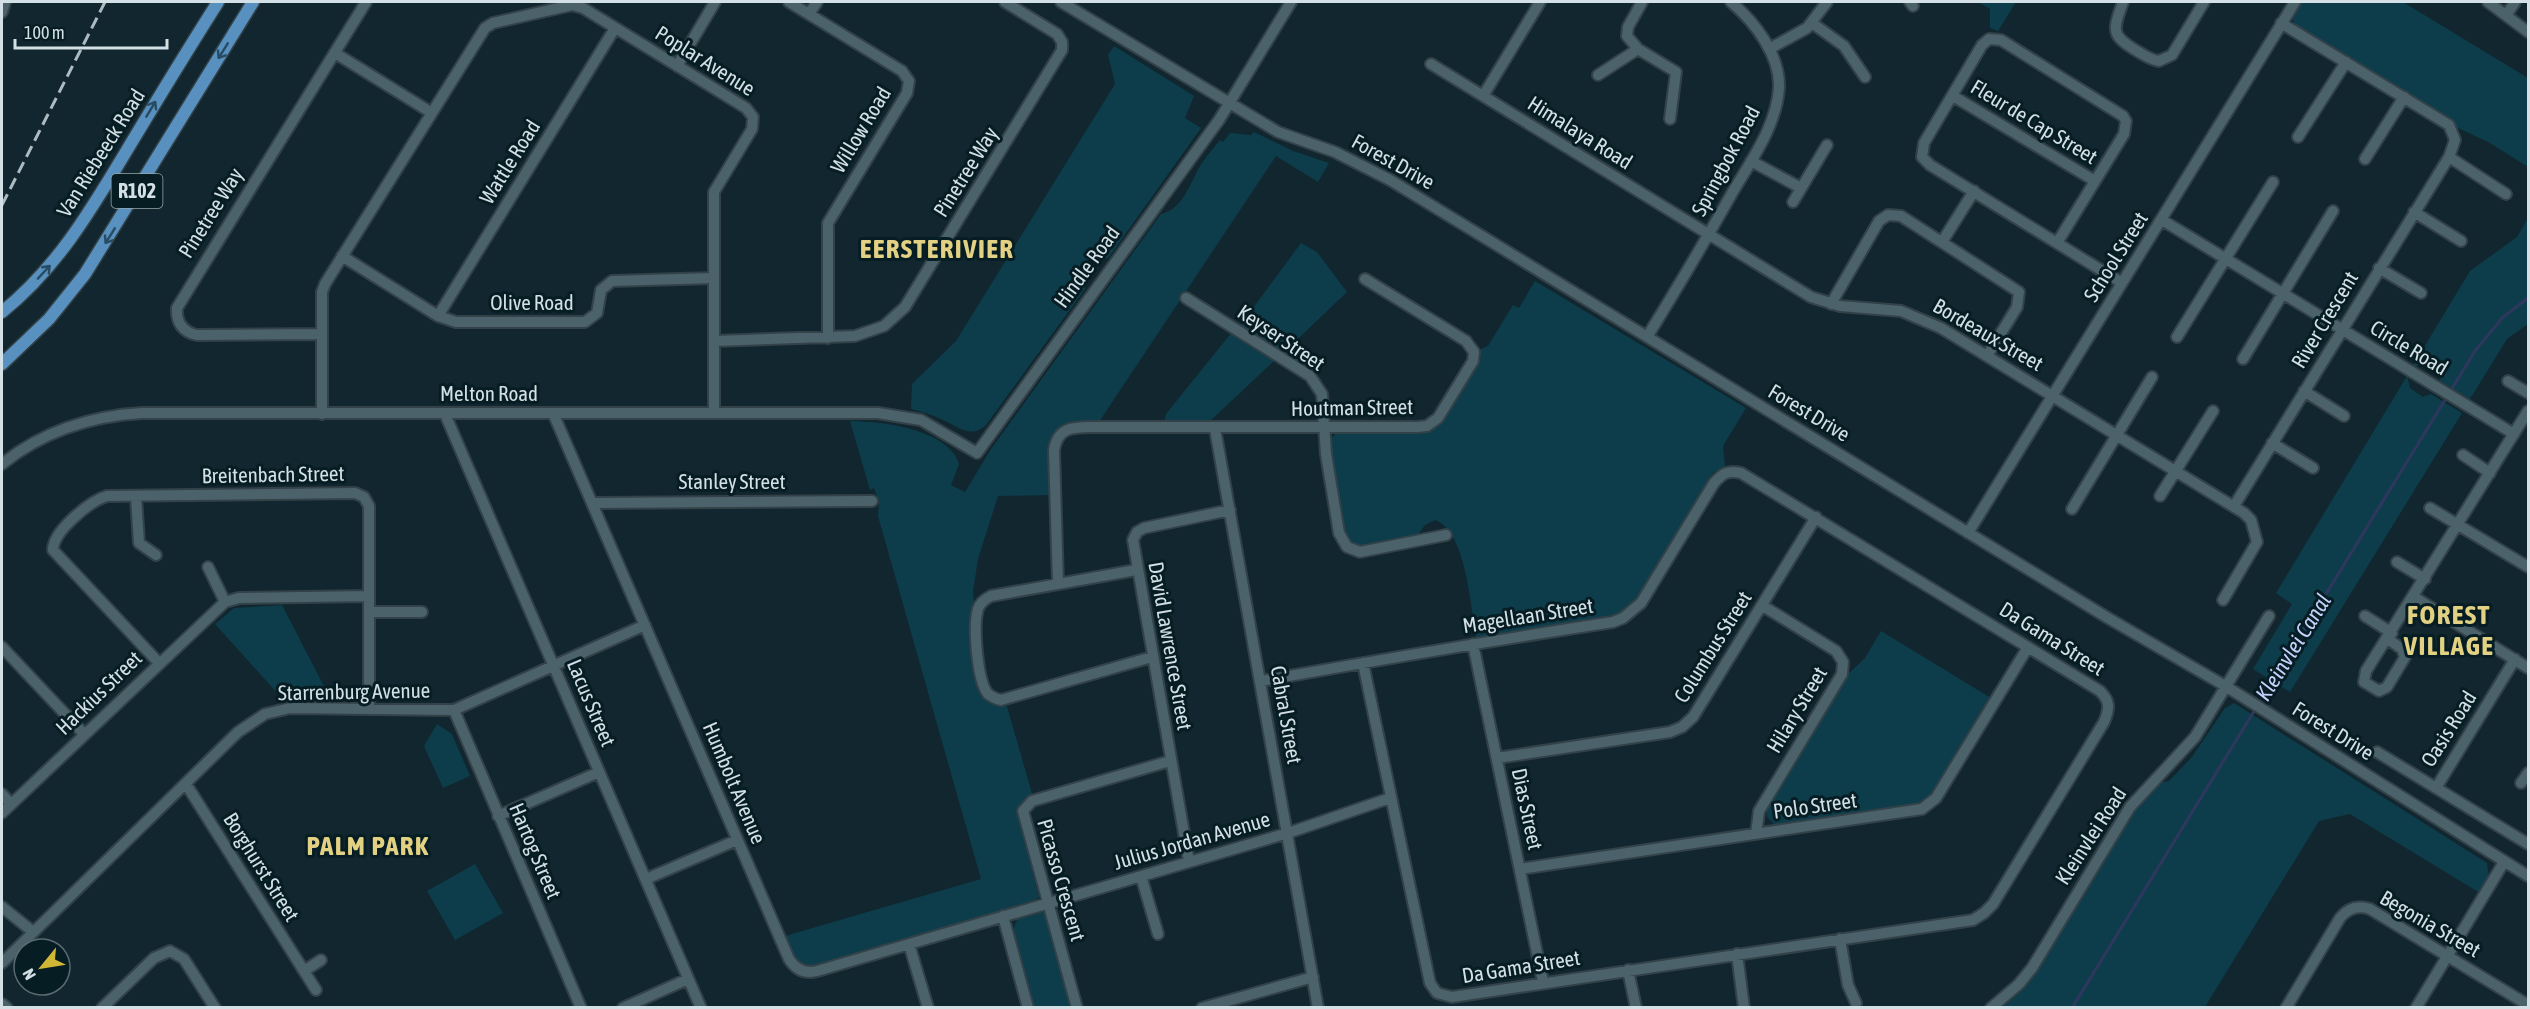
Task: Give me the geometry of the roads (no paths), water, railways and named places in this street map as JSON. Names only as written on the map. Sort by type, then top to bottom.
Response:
[{"type":"main road","name":"Van Riebeeck Road","points":[[2,312],[24,294],[56,259],[86,217],[218,2]]},
{"type":"main road","name":"R102","points":[[2,364],[49,319],[85,274],[253,2]]},
{"type":"street","points":[[2,12],[5,2]]},
{"type":"street","name":"Pinetree Way","points":[[322,334],[197,335],[182,327],[176,312],[179,301],[366,2]]},
{"type":"street","points":[[677,66],[715,2]]},
{"type":"street","name":"Willow Road","points":[[789,2],[902,71],[909,85],[907,93],[828,223],[828,338]]},
{"type":"street","points":[[809,14],[817,2]]},
{"type":"street","name":"Pinetree Way","points":[[714,341],[855,336],[874,330],[891,320],[905,307],[1061,54],[1062,42],[1057,34],[1005,2]]},
{"type":"street","name":"Forest Drive","points":[[1061,2],[1278,132],[1335,152],[1390,180],[1968,533],[2227,687],[2529,876]]},
{"type":"street","name":"Hindle Road","points":[[977,453],[1229,104],[1291,2]]},
{"type":"street","points":[[1482,96],[1540,2]]},
{"type":"street","points":[[1642,2],[1627,32],[1629,41],[1676,72],[1670,119]]},
{"type":"street","name":"Springbok Road","points":[[1647,337],[1708,236],[1773,120],[1778,80],[1768,49],[1754,25],[1731,2]]},
{"type":"street","points":[[1768,49],[1812,23],[1827,2]]},
{"type":"street","points":[[2123,2],[2115,26],[2116,35],[2124,43],[2158,61],[2172,55],[2204,2]]},
{"type":"street","name":"School Street","points":[[1968,533],[2295,2]]},
{"type":"street","points":[[2488,2],[2529,32]]},
{"type":"street","points":[[2507,14],[2515,2]]},
{"type":"street","name":"Poplar Avenue","points":[[322,414],[323,288],[342,256],[483,31],[490,24],[572,5],[583,8],[746,108],[753,121],[752,129],[714,192],[714,413]]},
{"type":"street","points":[[1812,23],[1844,46],[1865,77]]},
{"type":"street","name":"River Crescent","points":[[2234,506],[2449,157],[2455,140],[2452,128],[2281,23]]},
{"type":"street","name":"Wattle Road","points":[[438,316],[615,28]]},
{"type":"street","points":[[2057,243],[2124,135],[2126,121],[2123,116],[2001,40],[1992,38],[1984,43],[1924,143],[1922,157],[1930,165],[2122,283]]},
{"type":"street","points":[[1598,75],[1638,49]]},
{"type":"street","points":[[334,53],[432,113]]},
{"type":"street","points":[[2298,137],[2346,62]]},
{"type":"street","name":"Himalaya Road","points":[[1431,64],[1708,236],[1798,289]]},
{"type":"street","name":"Fleur de Cap Street","points":[[1953,96],[2095,181]]},
{"type":"street","points":[[2366,159],[2404,97]]},
{"type":"street","points":[[1793,202],[1827,145]]},
{"type":"street","points":[[2449,157],[2506,194]]},
{"type":"street","points":[[1751,161],[1801,188]]},
{"type":"street","points":[[2177,337],[2273,182]]},
{"type":"street","points":[[1942,242],[1974,191]]},
{"type":"street","points":[[2243,359],[2333,211]]},
{"type":"street","points":[[2414,212],[2461,241]]},
{"type":"street","points":[[1831,304],[1854,262],[1883,218],[1893,214],[1901,216],[2019,292],[2018,307],[1987,356]]},
{"type":"street","name":"Circle Road","points":[[2162,220],[2224,260],[2514,434]]},
{"type":"street","name":"Olive Road","points":[[342,256],[438,316],[456,322],[585,322],[597,314],[601,290],[612,281],[714,278]]},
{"type":"street","name":"River Crescent","points":[[2379,268],[2421,293]]},
{"type":"street","name":"Houtman Street","points":[[1058,584],[1054,450],[1058,434],[1071,427],[1215,429],[1427,426],[1438,418],[1473,361],[1474,352],[1466,341],[1365,279]]},
{"type":"street","name":"Bordeaux Street","points":[[1798,289],[1831,304],[1901,311],[1941,327],[2053,396]]},
{"type":"street","name":"Keyser Street","points":[[1186,298],[1316,380],[1322,394],[1323,428],[1339,533],[1347,547],[1360,552],[1446,535]]},
{"type":"street","points":[[2072,509],[2152,377]]},
{"type":"street","points":[[2508,381],[2529,393]]},
{"type":"street","name":"River Crescent","points":[[2304,391],[2344,417]]},
{"type":"street","points":[[2053,396],[2234,506],[2251,519],[2257,539],[2223,600]]},
{"type":"street","points":[[2160,496],[2213,411]]},
{"type":"street","points":[[2365,616],[2390,636],[2402,648],[2405,657],[2387,687],[2379,691],[2366,684],[2364,677],[2390,636],[2414,597],[2490,472],[2529,411]]},
{"type":"street","name":"Melton Road","points":[[2,464],[44,437],[102,418],[142,413],[893,414],[932,425],[977,453]]},
{"type":"street","name":"Humbolt Avenue","points":[[554,413],[789,959],[799,969],[813,972],[1003,916]]},
{"type":"street","name":"Lacus Street","points":[[445,414],[701,1008]]},
{"type":"street","name":"Cabral Street","points":[[1215,429],[1318,1008]]},
{"type":"street","points":[[2272,443],[2313,468]]},
{"type":"street","points":[[2463,455],[2490,472]]},
{"type":"street","name":"Da Gama Street","points":[[1363,663],[1427,972],[1430,983],[1437,993],[1452,997],[1966,921],[1984,914],[1993,904],[2104,722],[2109,708],[2106,697],[2028,646],[1742,473],[1725,472]]},
{"type":"street","name":"Magellaan Street","points":[[1261,681],[1613,622],[1623,618],[1641,603],[1714,483],[1725,472]]},
{"type":"street","name":"Breitenbach Street","points":[[159,663],[53,550],[58,534],[96,500],[107,496],[360,495],[369,506],[369,708]]},
{"type":"street","points":[[136,497],[139,543],[156,555]]},
{"type":"street","name":"Stanley Street","points":[[592,503],[872,501]]},
{"type":"street","points":[[2430,508],[2529,567]]},
{"type":"street","name":"David Lawrence Street","points":[[1189,862],[1136,570],[1133,540],[1140,529],[1230,510]]},
{"type":"street","name":"Columbus Street","points":[[1497,758],[1670,732],[1682,727],[1693,717],[1816,517]]},
{"type":"street","points":[[2397,562],[2425,579]]},
{"type":"street","points":[[208,567],[225,602],[239,598],[369,596]]},
{"type":"street","points":[[1136,570],[991,596],[981,604],[977,618],[977,658],[986,690],[992,697],[1006,699],[1152,657]]},
{"type":"street","points":[[2414,597],[2529,668]]},
{"type":"street","name":"Hackius Street","points":[[2,813],[225,602]]},
{"type":"street","name":"Hilary Street","points":[[1756,834],[1759,811],[1842,674],[1844,666],[1836,651],[1763,606]]},
{"type":"street","points":[[369,612],[422,612]]},
{"type":"street","name":"Kleinvlei Road","points":[[1992,1008],[2019,984],[2032,968],[2130,807],[2142,791],[2187,747],[2227,687],[2269,616]]},
{"type":"street","name":"Starrenburg Avenue","points":[[2,963],[238,732],[265,714],[290,708],[454,710],[645,626]]},
{"type":"street","name":"Dias Street","points":[[1473,644],[1543,982]]},
{"type":"street","name":"Polo Street","points":[[1520,869],[1917,810],[1927,806],[1936,798],[2028,646]]},
{"type":"street","points":[[2,647],[84,734]]},
{"type":"street","name":"Oasis Road","points":[[2436,788],[2515,659]]},
{"type":"street","name":"Hartog Street","points":[[454,710],[581,1008]]},
{"type":"street","name":"Forest Drive","points":[[2377,752],[2529,844]]},
{"type":"street","name":"Picasso Crescent","points":[[1077,1008],[1022,815],[1032,801],[1170,761]]},
{"type":"street","points":[[498,816],[599,772]]},
{"type":"street","points":[[2522,783],[2529,773]]},
{"type":"street","name":"Borghurst Street","points":[[186,784],[316,990]]},
{"type":"street","points":[[2,794],[11,804]]},
{"type":"street","name":"Julius Jordan Avenue","points":[[1003,916],[1288,833],[1390,798]]},
{"type":"street","points":[[646,879],[737,840]]},
{"type":"street","points":[[2416,1008],[2504,862]]},
{"type":"street","points":[[1141,876],[1158,934]]},
{"type":"street","points":[[2,908],[32,932]]},
{"type":"street","name":"Begonia Street","points":[[2286,1008],[2340,918],[2353,908],[2370,909],[2529,1005]]},
{"type":"street","points":[[1003,916],[1028,1008]]},
{"type":"street","points":[[1840,939],[1848,985],[1856,1003]]},
{"type":"street","points":[[909,944],[928,1008]]},
{"type":"street","points":[[102,1008],[158,955],[170,951],[184,959],[215,1008]]},
{"type":"street","points":[[1737,954],[1744,1008]]},
{"type":"street","points":[[304,971],[321,960]]},
{"type":"street","points":[[1628,970],[1636,1008]]},
{"type":"street","points":[[1204,1007],[1313,977]]},
{"type":"street","points":[[623,1008],[688,979]]},
{"type":"street","points":[[2,1004],[7,1008]]},
{"type":"waterway","name":"Kleinvlei Canal","points":[[2072,1008],[2475,351],[2503,317],[2528,298]]},
{"type":"railway","points":[[2,205],[105,2]]},
{"type":"district","name":"EERSTERIVIER","points":[[937,249]]},
{"type":"district","name":"FOREST VILLAGE","points":[[2449,630]]},
{"type":"district","name":"PALM PARK","points":[[368,846]]}]
